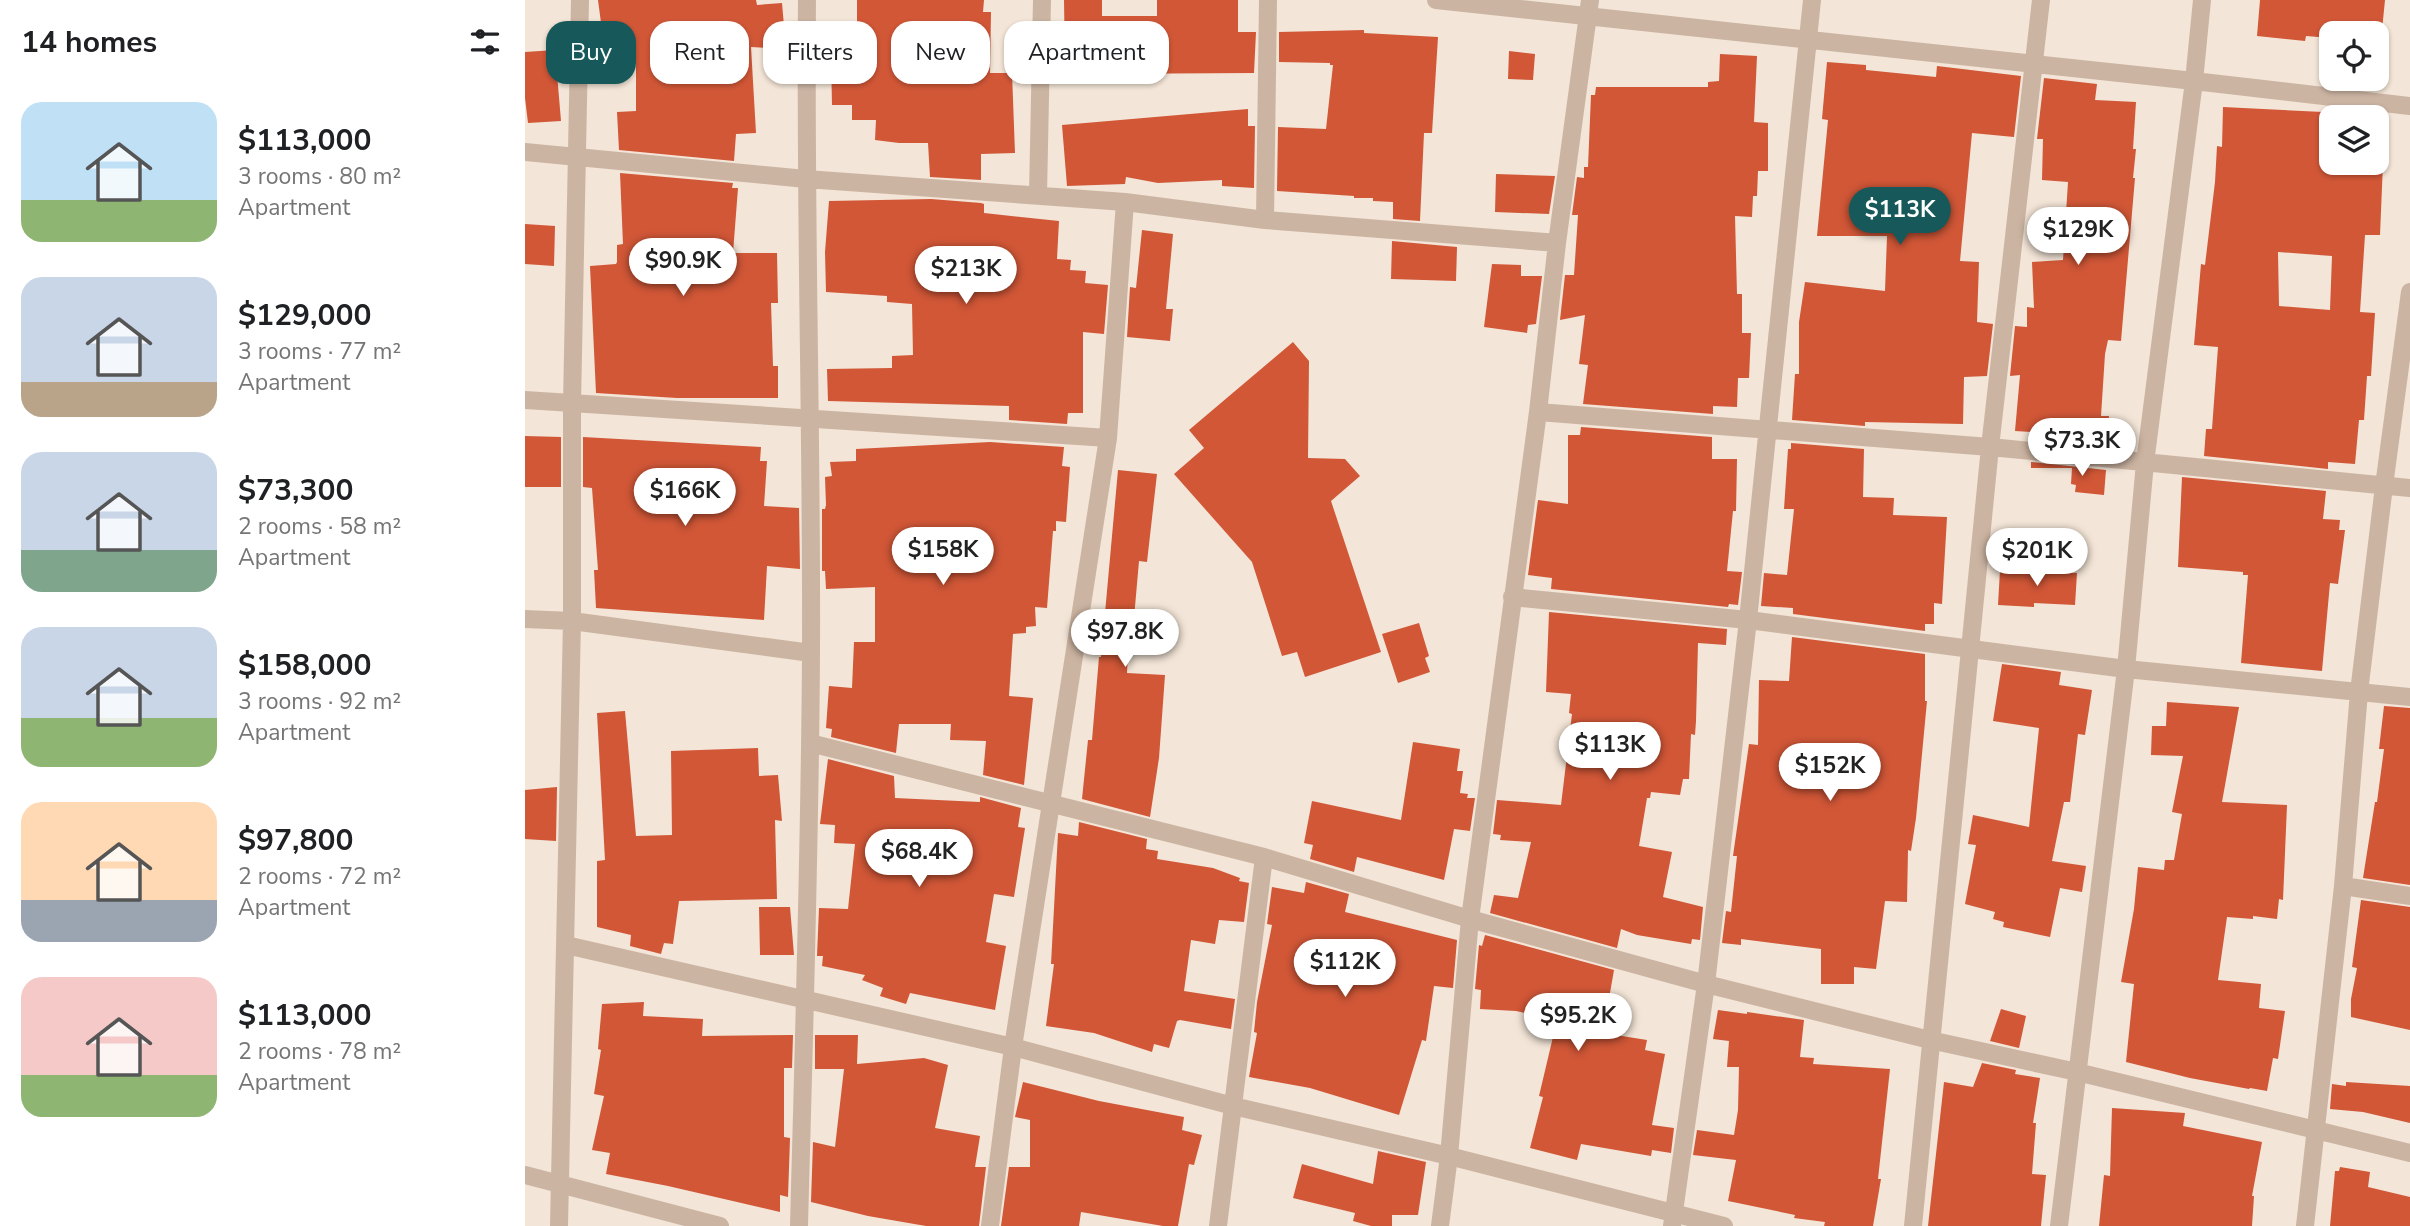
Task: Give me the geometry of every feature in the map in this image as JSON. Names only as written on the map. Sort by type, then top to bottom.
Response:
[{"type":"street","points":[[559,1226],[572,621],[572,404],[580,0]]},
{"type":"street","points":[[799,1226],[811,653],[807,0]]},
{"type":"street","points":[[1038,195],[1042,0]]},
{"type":"street","points":[[1265,220],[1268,0]]},
{"type":"street","points":[[1436,0],[1589,8],[1807,41],[2410,106]]},
{"type":"street","points":[[1673,1220],[1706,984],[1748,620],[1812,0]]},
{"type":"street","points":[[1913,1226],[1990,447],[2041,0]]},
{"type":"street","points":[[2059,1226],[2126,670],[2145,463],[2202,0]]},
{"type":"street","points":[[1440,1226],[1470,919],[1589,8]]},
{"type":"street","points":[[525,152],[806,179],[1125,202],[1265,220],[1557,243]]},
{"type":"street","points":[[990,1226],[1013,1047],[1108,438],[1125,202]]},
{"type":"street","points":[[2305,1226],[2343,886],[2359,692],[2383,486],[2410,292]]},
{"type":"street","points":[[525,400],[1108,438]]},
{"type":"street","points":[[1538,412],[1990,447],[2410,488]]},
{"type":"street","points":[[1512,597],[1748,620],[2126,670],[2410,697]]},
{"type":"street","points":[[525,619],[572,621],[811,653]]},
{"type":"street","points":[[810,744],[1264,857],[1470,919],[1706,984],[1930,1040],[2077,1072],[2410,1153]]},
{"type":"street","points":[[1218,1226],[1264,857]]},
{"type":"street","points":[[2343,886],[2410,896]]},
{"type":"street","points":[[566,945],[1013,1047],[1233,1106],[1448,1156],[1673,1220],[1724,1226]]},
{"type":"street","points":[[525,1175],[720,1226]]},
{"type":"building","points":[[598,0],[756,0],[757,5],[782,3],[784,21],[763,21],[763,48],[751,47],[756,133],[736,134],[734,161],[619,150],[617,112],[636,111],[636,21],[601,21]]},
{"type":"building","points":[[857,0],[984,0],[983,12],[991,12],[990,73],[1004,73],[1004,84],[1012,84],[1015,153],[981,154],[981,180],[930,177],[928,143],[875,140],[876,120],[852,120],[852,105],[832,105],[832,84],[877,84],[877,21],[857,21]]},
{"type":"building","points":[[1064,0],[1102,0],[1102,16],[1157,16],[1157,0],[1238,0],[1238,32],[1256,32],[1254,73],[1169,74],[1169,21],[1064,21]]},
{"type":"building","points":[[2260,0],[2385,0],[2383,21],[2319,21],[2319,37],[2306,36],[2305,41],[2257,36]]},
{"type":"building","points":[[1364,30],[1364,33],[1438,37],[1432,133],[1424,133],[1420,221],[1393,219],[1393,202],[1354,196],[1277,191],[1278,127],[1326,129],[1333,65],[1279,62],[1279,32]]},
{"type":"building","points":[[546,51],[546,84],[558,84],[561,121],[528,123],[525,52]]},
{"type":"building","points":[[1509,51],[1535,54],[1533,80],[1508,79]]},
{"type":"building","points":[[1720,54],[1757,56],[1754,122],[1768,123],[1768,171],[1758,171],[1757,196],[1753,196],[1752,217],[1735,216],[1737,294],[1742,294],[1742,333],[1751,333],[1749,378],[1738,378],[1737,407],[1713,406],[1713,414],[1583,404],[1588,365],[1579,364],[1585,315],[1560,320],[1565,275],[1574,275],[1578,215],[1572,215],[1577,177],[1584,178],[1584,167],[1588,167],[1591,95],[1595,95],[1596,87],[1708,87],[1708,82],[1719,81]]},
{"type":"building","points":[[1827,62],[1866,65],[1866,70],[1936,77],[1937,66],[2021,76],[2014,137],[1972,133],[1960,261],[1979,262],[1977,322],[1993,324],[1987,376],[1964,377],[1963,424],[1865,422],[1865,426],[1792,420],[1795,374],[1799,374],[1799,322],[1805,282],[1885,291],[1887,236],[1817,236],[1828,120],[1822,119]]},
{"type":"building","points":[[2044,78],[2097,84],[2095,100],[2136,102],[2133,149],[2136,149],[2135,178],[2121,341],[2108,340],[2105,354],[2101,416],[2109,416],[2107,447],[2031,440],[2031,432],[2015,431],[2020,375],[2010,376],[2015,326],[2027,327],[2027,307],[2034,308],[2032,262],[2063,260],[2068,182],[2042,180],[2043,139],[2037,139]]},
{"type":"building","points":[[2223,107],[2319,112],[2319,175],[2382,175],[2380,235],[2365,235],[2360,312],[2375,313],[2371,376],[2367,376],[2364,420],[2359,420],[2355,464],[2328,462],[2328,469],[2204,456],[2206,429],[2212,429],[2218,347],[2194,345],[2201,264],[2205,265],[2217,146],[2222,147]],"holes":[[[2278,252],[2332,256],[2330,310],[2279,306]]]},
{"type":"building","points":[[1248,109],[1248,126],[1255,126],[1254,188],[1222,186],[1222,180],[1158,183],[1126,177],[1125,184],[1067,186],[1062,125]]},
{"type":"building","points":[[620,173],[733,183],[732,188],[738,188],[733,253],[777,253],[778,303],[771,303],[773,366],[778,366],[778,398],[677,398],[596,393],[590,266],[616,264],[617,245],[623,244]]},
{"type":"building","points":[[1496,174],[1555,176],[1549,214],[1495,212]]},
{"type":"building","points":[[931,199],[981,203],[984,204],[984,213],[1059,221],[1057,259],[1071,260],[1070,270],[1086,271],[1085,283],[1108,285],[1104,334],[1083,332],[1083,413],[1068,413],[1067,424],[1009,420],[1009,406],[828,401],[827,369],[892,368],[892,356],[913,355],[912,304],[887,302],[887,296],[826,292],[825,252],[829,201]]},
{"type":"building","points":[[525,224],[555,226],[554,266],[525,264]]},
{"type":"building","points":[[1142,230],[1173,234],[1166,309],[1173,309],[1170,341],[1127,337],[1130,287],[1136,288]]},
{"type":"building","points":[[1392,241],[1457,247],[1456,281],[1391,279]]},
{"type":"building","points":[[1492,264],[1521,265],[1521,276],[1542,276],[1536,324],[1528,325],[1527,333],[1484,327]]},
{"type":"building","points":[[1293,342],[1309,361],[1308,458],[1345,459],[1360,476],[1331,501],[1381,652],[1305,677],[1297,652],[1282,656],[1252,562],[1174,474],[1204,448],[1189,430]]},
{"type":"building","points":[[1581,427],[1712,437],[1712,459],[1737,459],[1736,511],[1733,511],[1727,571],[1742,572],[1738,605],[1729,604],[1728,607],[1551,589],[1552,578],[1528,575],[1538,500],[1568,504],[1568,435],[1580,435]]},
{"type":"building","points":[[525,436],[561,437],[561,487],[525,487]]},
{"type":"building","points":[[583,437],[761,447],[760,461],[767,461],[764,506],[799,508],[800,569],[767,566],[764,620],[596,608],[594,570],[598,570],[592,488],[583,487]]},
{"type":"building","points":[[990,442],[1064,447],[1062,466],[1070,467],[1066,522],[1056,521],[1056,531],[1053,531],[1047,608],[1035,607],[1036,626],[1026,627],[1026,633],[1013,634],[1009,696],[1033,698],[1024,785],[983,775],[986,741],[950,740],[951,724],[899,724],[896,753],[831,737],[832,729],[826,728],[829,686],[852,688],[854,642],[875,642],[875,587],[826,589],[825,571],[822,571],[822,509],[825,509],[826,505],[825,477],[832,476],[830,462],[856,461],[856,449]]},
{"type":"building","points":[[1791,443],[1864,449],[1863,497],[1894,498],[1893,515],[1947,517],[1942,604],[1934,603],[1934,624],[1925,624],[1925,631],[1793,614],[1793,608],[1761,606],[1764,573],[1787,575],[1794,509],[1784,509],[1788,449],[1791,449]]},
{"type":"building","points":[[2031,462],[2106,470],[2104,495],[2075,492],[2076,485],[2071,484],[2072,468],[2031,468]]},
{"type":"building","points":[[1118,470],[1157,474],[1147,562],[1139,561],[1134,618],[1130,617],[1127,673],[1165,675],[1159,758],[1150,817],[1082,799],[1088,740],[1092,740]]},
{"type":"building","points":[[2182,477],[2326,491],[2323,519],[2340,520],[2339,530],[2345,530],[2338,584],[2330,583],[2322,671],[2241,663],[2248,575],[2243,575],[2243,572],[2178,567]]},
{"type":"building","points":[[2000,570],[2077,573],[2075,605],[1998,605]]},
{"type":"building","points":[[1549,612],[1727,629],[1726,645],[1698,643],[1696,721],[1695,735],[1691,734],[1689,779],[1683,779],[1680,795],[1651,792],[1650,798],[1647,798],[1639,846],[1672,852],[1663,897],[1703,907],[1700,940],[1692,939],[1691,944],[1637,935],[1621,929],[1617,948],[1490,913],[1494,895],[1518,898],[1531,842],[1500,840],[1501,835],[1493,834],[1497,800],[1561,805],[1572,714],[1569,713],[1571,694],[1546,692]]},
{"type":"building","points":[[1419,623],[1429,656],[1425,658],[1430,672],[1398,683],[1382,634]]},
{"type":"building","points":[[1792,637],[1925,654],[1927,701],[1916,818],[1911,851],[1908,850],[1907,902],[1885,901],[1876,969],[1854,967],[1854,984],[1821,984],[1821,949],[1741,939],[1741,945],[1722,943],[1726,911],[1731,912],[1737,856],[1733,856],[1749,744],[1758,745],[1759,680],[1789,681]]},
{"type":"building","points":[[2002,664],[2061,672],[2059,685],[2092,690],[2085,735],[2078,734],[2070,802],[2064,802],[2052,861],[2086,866],[2082,892],[2060,888],[2050,937],[2003,927],[2004,922],[1993,919],[1995,912],[1965,904],[1976,845],[1968,844],[1973,815],[2029,827],[2039,728],[1993,721]]},
{"type":"building","points":[[2167,702],[2239,707],[2222,802],[2287,805],[2283,900],[2279,899],[2277,919],[2227,917],[2218,980],[2261,984],[2259,1008],[2285,1011],[2278,1059],[2273,1058],[2267,1091],[2190,1078],[2126,1062],[2134,984],[2121,982],[2134,909],[2138,867],[2164,870],[2165,860],[2174,860],[2182,814],[2172,812],[2183,756],[2151,755],[2152,726],[2166,726]]},
{"type":"building","points":[[2384,706],[2410,708],[2410,885],[2363,878],[2384,749],[2379,749]]},
{"type":"building","points":[[625,711],[636,836],[672,835],[671,751],[758,748],[759,776],[778,775],[782,821],[775,820],[777,899],[679,901],[673,944],[664,943],[661,954],[630,946],[631,935],[597,927],[597,861],[605,860],[597,713]]},
{"type":"building","points":[[1413,742],[1460,749],[1457,771],[1463,771],[1460,793],[1468,794],[1467,798],[1475,798],[1470,831],[1454,829],[1444,880],[1357,857],[1354,872],[1310,859],[1313,845],[1304,843],[1312,801],[1401,820]]},
{"type":"building","points":[[828,759],[894,776],[895,798],[980,802],[980,797],[1021,808],[1018,827],[1025,828],[1014,897],[994,894],[986,942],[1006,946],[995,1010],[910,993],[906,1004],[880,996],[883,988],[862,980],[865,975],[822,966],[823,956],[817,956],[819,908],[848,909],[855,844],[834,843],[835,825],[820,824]]},
{"type":"building","points":[[557,787],[556,841],[525,839],[525,790]]},
{"type":"building","points":[[1079,822],[1147,839],[1146,849],[1158,851],[1157,859],[1213,868],[1249,883],[1244,922],[1219,920],[1215,944],[1191,940],[1184,991],[1235,999],[1231,1029],[1180,1020],[1177,1021],[1169,1048],[1154,1044],[1152,1052],[1094,1033],[1046,1026],[1054,964],[1051,964],[1058,833],[1078,836]]},
{"type":"building","points":[[1306,882],[1349,894],[1345,912],[1457,940],[1453,988],[1434,986],[1426,1041],[1422,1040],[1399,1115],[1310,1088],[1249,1077],[1257,1033],[1254,1032],[1257,1002],[1272,925],[1267,924],[1272,887],[1304,893]]},
{"type":"building","points":[[2361,900],[2410,907],[2410,1030],[2351,1017],[2351,999],[2357,968],[2352,967]]},
{"type":"building","points":[[759,907],[790,907],[794,955],[760,955]]},
{"type":"building","points":[[1485,935],[1614,970],[1603,1033],[1647,1040],[1645,1050],[1665,1054],[1652,1125],[1674,1128],[1671,1153],[1652,1150],[1651,1156],[1581,1144],[1577,1160],[1530,1148],[1543,1097],[1539,1096],[1557,1020],[1516,1011],[1480,1009],[1481,990],[1475,989],[1479,945],[1482,946]]},
{"type":"building","points":[[644,1002],[643,1016],[703,1019],[702,1036],[793,1035],[792,1068],[784,1068],[784,1137],[790,1138],[788,1197],[780,1195],[780,1212],[606,1174],[610,1153],[592,1150],[604,1096],[594,1094],[601,1050],[598,1049],[602,1004]]},
{"type":"building","points":[[2001,1009],[2026,1016],[2019,1048],[1990,1041]]},
{"type":"building","points":[[1718,1010],[1804,1020],[1800,1057],[1814,1058],[1813,1064],[1890,1069],[1878,1179],[1881,1179],[1873,1226],[1824,1226],[1825,1222],[1794,1218],[1795,1215],[1728,1201],[1736,1160],[1693,1155],[1697,1130],[1734,1135],[1738,1110],[1739,1067],[1727,1067],[1729,1041],[1713,1039]]},
{"type":"building","points":[[815,1035],[858,1035],[857,1064],[924,1058],[948,1065],[935,1128],[980,1136],[975,1167],[986,1167],[979,1226],[926,1226],[811,1202],[813,1142],[835,1147],[844,1069],[815,1069]]},
{"type":"building","points":[[1982,1063],[2016,1070],[2015,1074],[2040,1078],[2033,1123],[2036,1123],[2032,1174],[2046,1175],[2041,1226],[1928,1226],[1944,1082],[1973,1087]]},
{"type":"building","points":[[1023,1082],[1099,1101],[1184,1117],[1182,1130],[1202,1135],[1194,1165],[1189,1164],[1178,1226],[1163,1226],[1081,1212],[1079,1226],[1001,1226],[1009,1167],[1030,1167],[1030,1120],[1015,1117]]},
{"type":"building","points":[[2346,1082],[2410,1086],[2410,1123],[2363,1112],[2330,1109],[2332,1084],[2346,1086]]},
{"type":"building","points":[[2112,1108],[2185,1113],[2183,1126],[2262,1142],[2252,1196],[2252,1226],[2099,1226],[2104,1175],[2110,1176]]},
{"type":"building","points":[[1378,1151],[1426,1162],[1418,1215],[1392,1215],[1392,1226],[1371,1226],[1353,1221],[1355,1213],[1293,1198],[1302,1164],[1373,1184]]},
{"type":"building","points":[[2340,1167],[2370,1172],[2368,1187],[2410,1197],[2410,1226],[2330,1226],[2335,1171],[2339,1171]]}]
